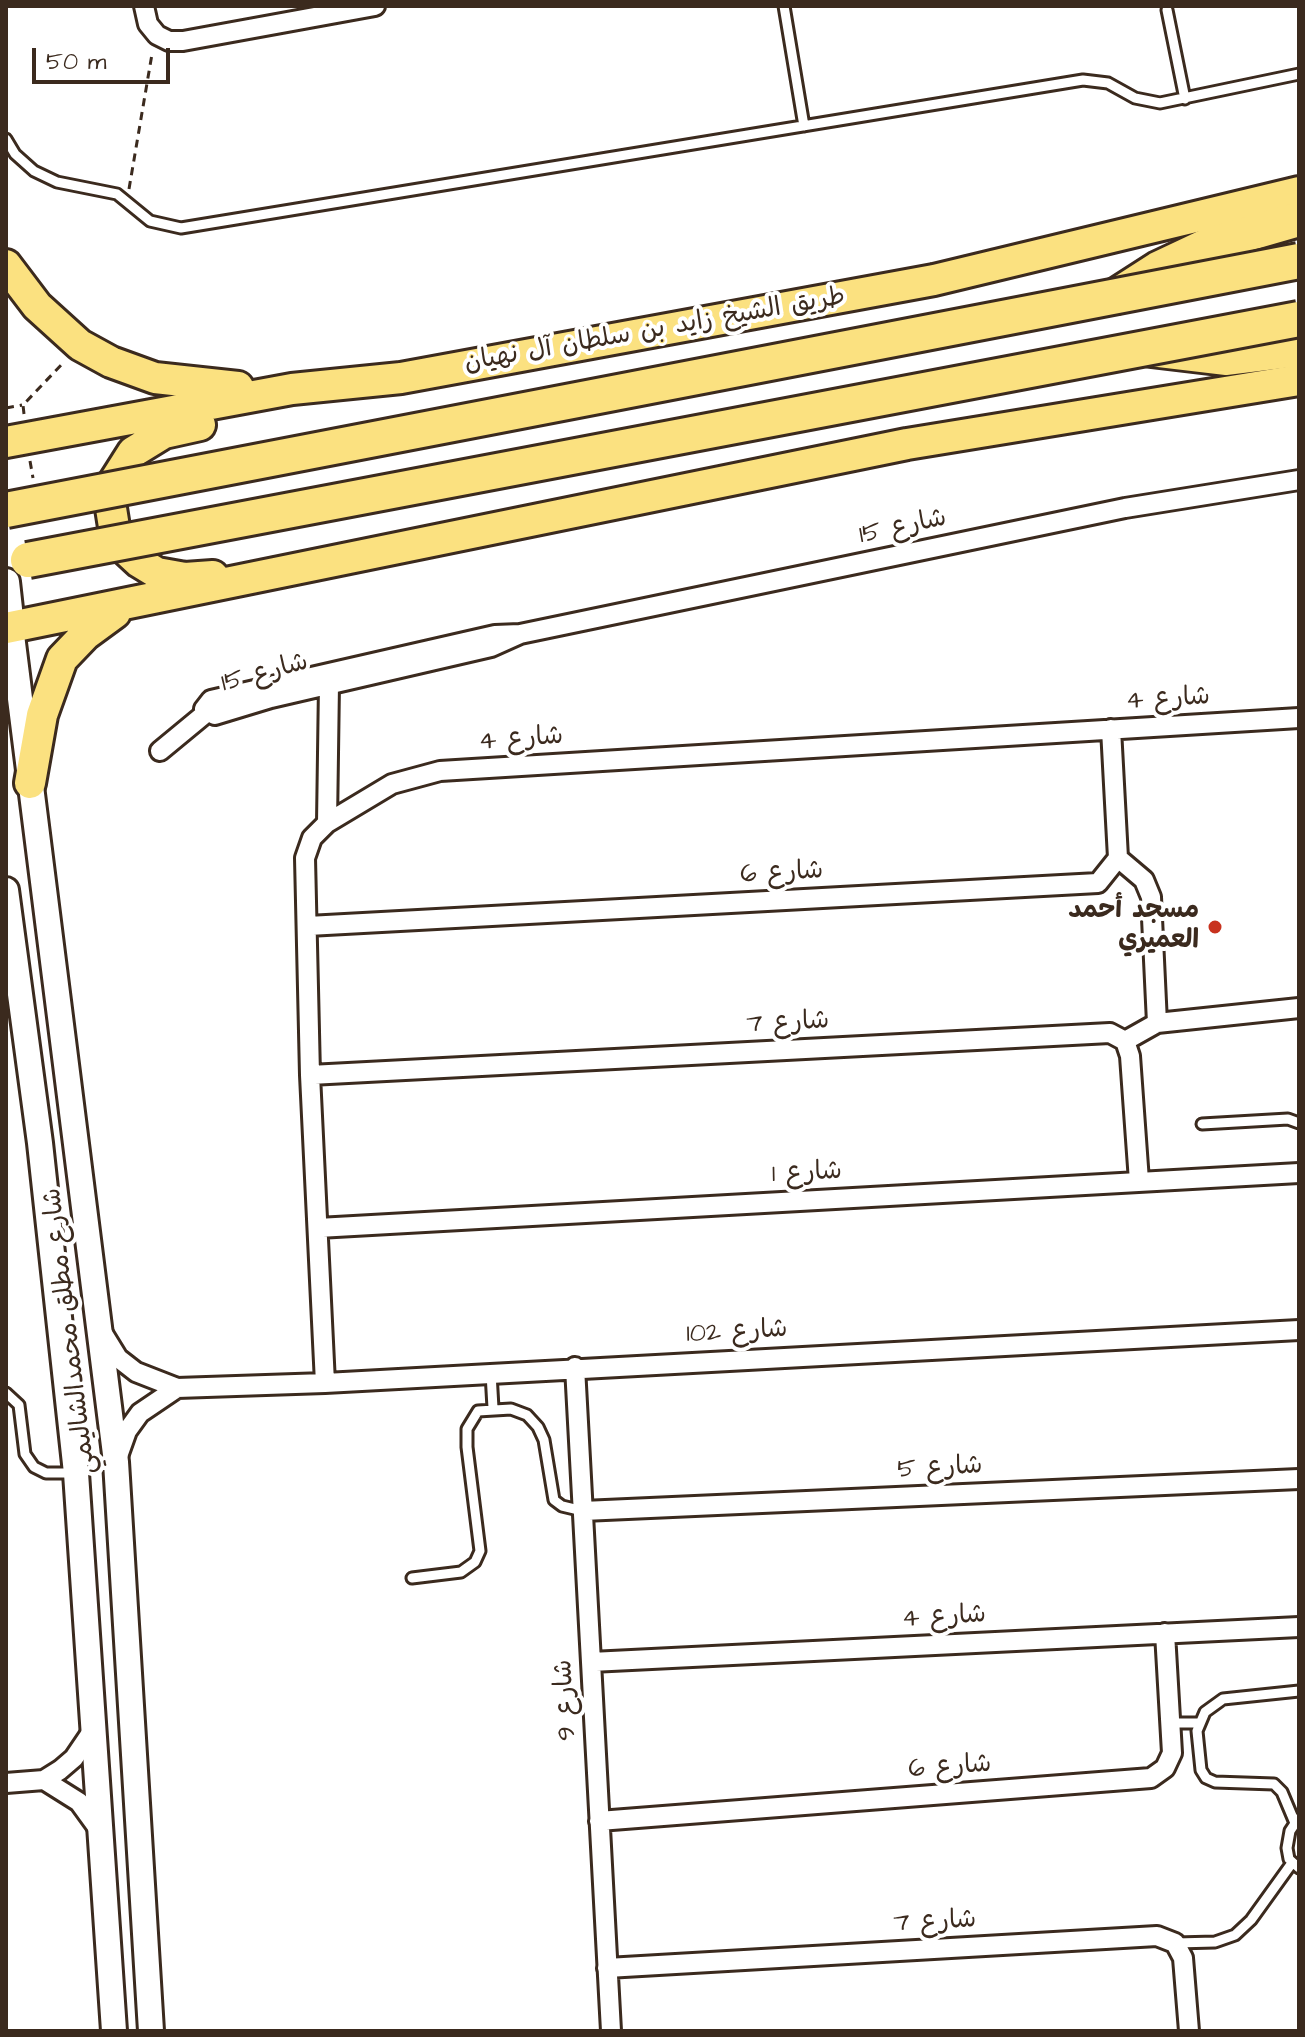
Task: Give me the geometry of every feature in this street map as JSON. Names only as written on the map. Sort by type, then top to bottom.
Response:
[{"type":"highway","points":[[1113,298],[1158,269],[1209,245],[1299,219]]},
{"type":"highway","name":"طريق الشيخ زايد بن سلطان آل نهيان","points":[[6,510],[1299,261]]},
{"type":"highway","points":[[6,565],[1299,319]]},
{"type":"highway","points":[[1150,349],[1227,358],[1299,349]]},
{"type":"main road","name":"طريق الشيخ زايد بن سلطان آل نهيان","points":[[6,442],[292,389],[401,378],[934,280],[1299,192]]},
{"type":"main road","points":[[6,265],[37,306],[80,345],[111,362],[155,378],[207,386],[292,389]]},
{"type":"main road","points":[[401,378],[179,430],[147,441],[133,452],[114,482],[110,502],[114,527],[126,550],[139,562],[157,573],[185,578],[444,540]]},
{"type":"main road","points":[[6,582],[9,628],[907,444],[1299,380]]},
{"type":"main road","points":[[30,783],[42,715],[62,659],[85,635],[123,607]]},
{"type":"street","points":[[144,6],[148,24],[157,35],[169,41],[183,41],[306,12],[375,6]]},
{"type":"street","name":"شارع 15","points":[[520,634],[491,647],[329,684],[215,715],[206,713],[204,705],[211,700],[487,636],[520,634],[1125,508],[1299,480]]},
{"type":"street","name":"شارع مطلق محمدالشاليمي","points":[[9,628],[116,1462],[151,2020]]},
{"type":"street","points":[[327,823],[329,684]]},
{"type":"street","points":[[160,751],[206,713]]},
{"type":"street","name":"شارع 4","points":[[325,1383],[310,1075],[305,858],[312,838],[327,823],[392,784],[440,771],[1299,718]]},
{"type":"street","points":[[1111,729],[1118,858],[1144,880],[1151,897],[1157,1023]]},
{"type":"street","name":"شارع 6","points":[[308,926],[1098,883],[1118,858]]},
{"type":"street","name":"شارع مطلق محمدالشاليمي","points":[[6,890],[10,954],[40,1143],[76,1473],[109,1909],[114,2031]]},
{"type":"street","points":[[1139,1181],[1130,1056],[1125,1041],[1157,1023],[1299,1008]]},
{"type":"street","name":"شارع 7","points":[[310,1075],[1110,1033],[1125,1041]]},
{"type":"street","points":[[40,1143],[48,1134],[61,1131],[77,1142]]},
{"type":"street","name":"شارع 1","points":[[318,1228],[1299,1173]]},
{"type":"street","name":"شارع 102","points":[[101,1332],[118,1358],[136,1372],[177,1388],[325,1383],[1299,1330]]},
{"type":"street","name":"شارع 9","points":[[575,1367],[611,2031]]},
{"type":"street","points":[[116,1462],[127,1431],[140,1413],[177,1388]]},
{"type":"street","name":"شارع 5","points":[[583,1511],[1299,1479]]},
{"type":"street","name":"شارع 4","points":[[591,1662],[1299,1627]]},
{"type":"street","name":"شارع 6","points":[[599,1821],[1143,1780],[1158,1774],[1169,1761],[1171,1723],[1165,1633]]},
{"type":"street","points":[[6,1783],[44,1780],[74,1758],[95,1727]]},
{"type":"street","points":[[44,1780],[79,1802],[103,1836]]},
{"type":"street","points":[[109,1909],[117,1933],[124,2016],[137,2021],[151,2020]]},
{"type":"street","name":"شارع 7","points":[[607,1968],[1157,1936],[1175,1943]]},
{"type":"street","points":[[1175,1943],[1183,1958],[1189,2031]]},
{"type":"lane","points":[[784,6],[804,126]]},
{"type":"lane","points":[[1167,10],[1185,99]]},
{"type":"lane","points":[[6,139],[15,154],[34,171],[57,182],[106,190],[128,200],[150,221],[181,228],[1083,80],[1108,83],[1147,102],[1185,99],[1299,74]]},
{"type":"lane","points":[[1202,1124],[1288,1119],[1299,1123]]},
{"type":"lane","points":[[491,1373],[493,1408]]},
{"type":"lane","points":[[6,1393],[19,1405],[25,1454],[34,1467],[46,1473],[76,1473]]},
{"type":"lane","points":[[412,1578],[461,1572],[475,1562],[480,1551],[467,1429],[478,1411],[493,1408],[527,1415],[538,1427],[554,1500],[562,1506],[583,1511]]},
{"type":"lane","points":[[1175,1943],[1215,1942],[1235,1935],[1295,1866],[1287,1848],[1297,1821],[1282,1792],[1274,1784],[1215,1782],[1206,1778],[1200,1765],[1199,1723],[1205,1712],[1223,1699],[1299,1691]]},
{"type":"lane","points":[[1171,1723],[1199,1723]]},
{"type":"path","points":[[128,200],[147,72],[157,35]]},
{"type":"path","points":[[6,408],[23,405]]},
{"type":"place","name":"مسجد أحمد العميري","points":[[1215,927]]}]
